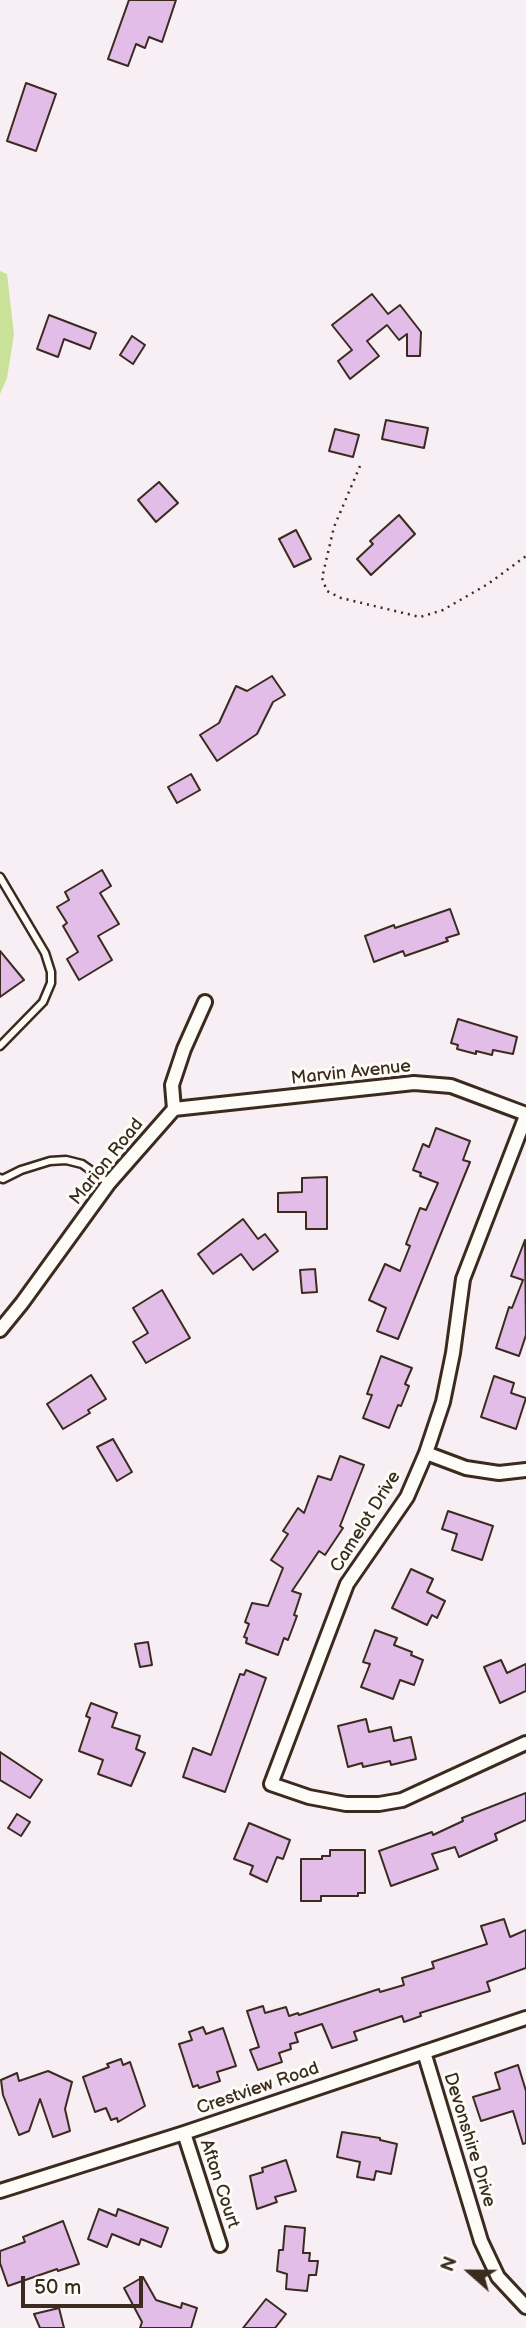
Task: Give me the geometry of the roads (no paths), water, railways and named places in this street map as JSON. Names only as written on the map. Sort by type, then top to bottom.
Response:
[{"type":"street","points":[[174,1109],[172,1085],[184,1049],[205,1002]]},
{"type":"street","name":"Marvin Avenue","points":[[174,1109],[414,1083],[451,1086],[526,1115]]},
{"type":"street","name":"Marion Road","points":[[0,1330],[109,1183],[174,1109]]},
{"type":"street","name":"Camelot Drive","points":[[526,1115],[463,1279],[443,1402],[426,1453],[407,1497],[347,1584],[271,1784],[309,1797],[346,1804],[379,1804],[402,1800],[526,1744]]},
{"type":"street","points":[[426,1453],[466,1468],[499,1473],[526,1470]]},
{"type":"street","name":"Crestview Road","points":[[0,2191],[184,2133],[526,2018]]},
{"type":"street","name":"Devonshire Drive","points":[[424,2052],[481,2241],[498,2277],[526,2307]]},
{"type":"street","name":"Afton Court","points":[[184,2133],[220,2245]]},
{"type":"lane","points":[[0,877],[45,953],[51,971],[51,984],[44,1002],[0,1046]]},
{"type":"lane","points":[[0,1178],[50,1161],[66,1160],[82,1164],[109,1183]]}]
